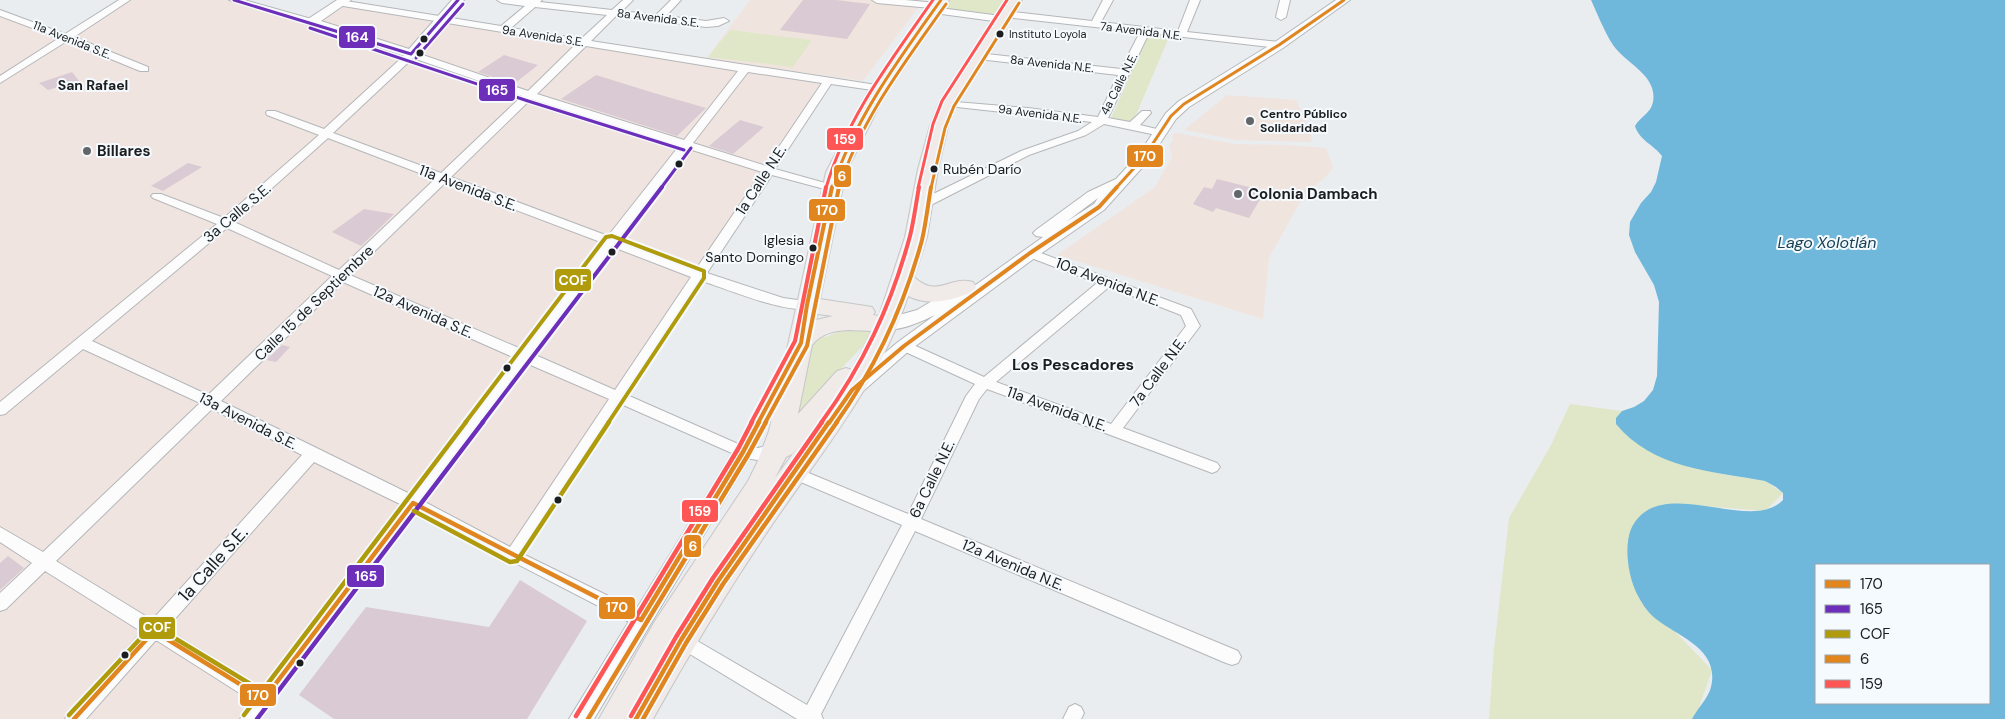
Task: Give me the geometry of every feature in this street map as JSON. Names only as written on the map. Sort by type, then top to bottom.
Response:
[{"type":"highway","points":[[784,462],[782,432],[832,188],[841,160],[880,88],[938,5]]},
{"type":"highway","points":[[615,719],[665,630],[757,488],[852,390],[885,327],[903,280],[916,237],[928,169],[939,126],[948,103],[1006,11]]},
{"type":"highway","points":[[903,280],[914,291],[923,294],[944,294],[965,287]]},
{"type":"highway","points":[[807,305],[885,327]]},
{"type":"highway","points":[[801,343],[810,332],[819,327],[837,324],[885,327]]},
{"type":"highway","points":[[636,719],[681,640],[718,582],[784,462],[783,447],[885,327]]},
{"type":"street","points":[[0,80],[125,0]]},
{"type":"street","name":"3a Calle S.E.","points":[[0,410],[226,223],[326,135],[411,54],[458,0]]},
{"type":"street","name":"8a Avenida S.E.","points":[[502,0],[535,2],[706,24],[724,21]]},
{"type":"street","name":"Calle 15 de Septiembre","points":[[0,604],[628,0]]},
{"type":"street","points":[[659,18],[676,0]]},
{"type":"street","name":"7a Avenida N.E.","points":[[877,0],[1006,11],[1095,25],[1279,45]]},
{"type":"street","points":[[1095,25],[1108,0]]},
{"type":"street","points":[[1181,35],[1195,0]]},
{"type":"street","points":[[1281,17],[1285,0]]},
{"type":"street","points":[[852,390],[904,346],[1030,253],[1099,208],[1144,157],[1171,116],[1184,104],[1279,45],[1344,0]]},
{"type":"street","points":[[242,1],[411,54],[530,95],[767,170],[832,188]]},
{"type":"street","points":[[312,22],[342,2]]},
{"type":"street","name":"9a Avenida S.E.","points":[[342,2],[745,69]]},
{"type":"street","points":[[503,30],[535,2]]},
{"type":"street","name":"11a Avenida S.E.","points":[[0,13],[144,70]]},
{"type":"street","name":"4a Calle N.E.","points":[[923,204],[1025,153],[1082,133],[1101,121],[1145,31]]},
{"type":"street","name":"8a Avenida N.E.","points":[[978,56],[1126,73]]},
{"type":"street","points":[[249,719],[610,242],[745,69],[880,88]]},
{"type":"street","name":"1a Calle N.E.","points":[[512,556],[828,81]]},
{"type":"street","name":"9a Avenida N.E.","points":[[948,103],[1101,121],[1161,133]]},
{"type":"street","points":[[271,113],[326,135]]},
{"type":"street","points":[[1133,126],[1146,113]]},
{"type":"street","name":"11a Avenida S.E.","points":[[326,135],[610,242]]},
{"type":"street","points":[[885,327],[906,322],[922,315],[965,287],[1093,195],[1120,182]]},
{"type":"street","name":"12a Avenida S.E.","points":[[157,196],[226,223],[524,356]]},
{"type":"street","points":[[610,242],[699,275],[782,302],[807,305]]},
{"type":"street","name":"10a Avenida N.E.","points":[[1030,253],[1186,312]]},
{"type":"street","name":"6a Calle N.E.","points":[[812,718],[973,396],[985,383],[1106,282]]},
{"type":"street","name":"7a Calle N.E.","points":[[1114,430],[1193,326],[1186,312]]},
{"type":"street","name":"13a Avenida S.E.","points":[[81,342],[211,402],[641,620]]},
{"type":"street","points":[[581,719],[743,452],[801,343]]},
{"type":"street","name":"11a Avenida N.E.","points":[[904,346],[985,383],[1212,467]]},
{"type":"street","points":[[524,356],[743,452],[758,454],[784,462]]},
{"type":"street","name":"1a Calle S.E.","points":[[74,719],[312,454]]},
{"type":"street","name":"12a Avenida N.E.","points":[[784,462],[911,523],[1232,658]]},
{"type":"street","points":[[0,534],[264,699]]},
{"type":"street","points":[[681,640],[812,718]]},
{"type":"shaded area","points":[[125,0],[234,0],[312,22],[340,3],[828,81],[513,556],[413,503],[249,719],[0,719],[0,13],[67,38]]},
{"type":"shaded area","points":[[750,0],[924,0],[863,81],[706,59]]},
{"type":"shaded area","name":"Centro Público Solidaridad","points":[[1227,95],[1296,100],[1310,131],[1312,142],[1236,140],[1184,130]]},
{"type":"shaded area","points":[[1177,133],[1235,144],[1326,148],[1333,167],[1327,176],[1311,189],[1299,204],[1269,258],[1263,319],[1057,255],[1155,187],[1172,156],[1169,144],[1173,141],[1172,134]]},
{"type":"green space","points":[[949,0],[1006,0],[999,11],[991,15],[947,8]]},
{"type":"green space","points":[[730,30],[812,40],[793,67],[708,57]]},
{"type":"green space","points":[[1149,34],[1169,37],[1133,122],[1111,118]]},
{"type":"green space","points":[[846,329],[874,329],[874,334],[840,370],[796,427],[790,427],[813,340]]},
{"type":"green space","points":[[1570,404],[1622,411],[1616,424],[1716,473],[1765,481],[1783,493],[1765,511],[1691,505],[1635,590],[1712,670],[1695,719],[1489,719],[1494,649],[1509,518],[1551,445]]},
{"type":"water","name":"Lago Xolotlán","points":[[1591,0],[2005,0],[2005,719],[1692,719],[1710,691],[1712,674],[1709,663],[1696,646],[1653,616],[1640,599],[1633,585],[1629,569],[1627,552],[1631,529],[1644,513],[1661,505],[1682,504],[1749,511],[1768,509],[1783,500],[1783,493],[1765,481],[1684,466],[1665,459],[1631,439],[1616,424],[1616,418],[1622,411],[1644,401],[1653,390],[1657,376],[1659,302],[1654,285],[1635,252],[1629,235],[1630,222],[1656,182],[1662,156],[1643,139],[1635,126],[1652,106],[1653,93],[1651,84],[1640,70],[1613,45]]},
{"type":"building","points":[[803,0],[836,0],[870,4],[847,39],[780,30]]},
{"type":"building","points":[[504,55],[538,65],[514,84],[478,72]]},
{"type":"building","points":[[72,72],[79,81],[48,90],[39,83]]},
{"type":"building","points":[[596,75],[706,108],[677,136],[561,99]]},
{"type":"building","points":[[740,120],[764,127],[733,154],[709,146]]},
{"type":"building","points":[[188,163],[202,167],[163,191],[151,186]]},
{"type":"building","name":"Colonia Dambach","points":[[1217,179],[1265,191],[1249,218],[1216,208],[1213,212],[1193,204],[1204,187],[1212,189]]},
{"type":"building","points":[[364,209],[394,214],[361,246],[332,232]]},
{"type":"building","points":[[282,345],[290,347],[276,362],[266,360]]},
{"type":"building","points":[[8,556],[24,568],[0,590],[0,563]]},
{"type":"building","points":[[520,580],[587,621],[527,719],[334,719],[299,695],[366,607],[489,627]]},
{"type":"transit line","name":"164","points":[[234,0],[411,54],[458,0]]},
{"type":"transit line","name":"159","points":[[576,716],[738,449],[795,341],[826,187],[835,158],[874,84],[933,0]]},
{"type":"transit line","name":"170","points":[[74,719],[154,631],[264,699],[413,503],[641,620],[743,452],[801,343],[807,305],[832,188],[841,160],[879,88],[941,0]]},
{"type":"transit line","name":"159","points":[[631,716],[676,637],[713,578],[847,387],[866,353],[884,314],[910,235],[922,167],[933,124],[942,101],[1007,0]]},
{"type":"transit line","name":"170","points":[[636,719],[681,640],[718,581],[852,390],[904,346],[1030,253],[1099,207],[1144,157],[1171,116],[1184,104],[1279,45],[1344,0]]},
{"type":"transit line","name":"6","points":[[643,719],[686,643],[723,584],[857,394],[877,359],[896,318],[922,239],[934,170],[945,128],[954,106],[1019,3]]},
{"type":"transit line","name":"165","points":[[416,58],[463,4]]},
{"type":"transit line","name":"6","points":[[588,719],[748,455],[807,346],[838,190],[847,162],[884,91],[946,4]]},
{"type":"transit line","name":"165","points":[[310,28],[528,101],[684,150]]},
{"type":"transit line","name":"165","points":[[257,719],[691,148]]},
{"type":"transit line","name":"COF","points":[[244,715],[606,237],[612,236],[704,271],[704,278],[517,561],[510,562],[414,511]]},
{"type":"transit line","name":"COF","points":[[69,715],[153,625],[267,694]]},
{"type":"place","name":"Instituto Loyola","points":[[1000,34]]},
{"type":"place","name":"Centro Público Solidaridad","points":[[1250,121]]},
{"type":"place","name":"Billares","points":[[87,151]]},
{"type":"place","name":"Rubén Darío","points":[[934,169]]},
{"type":"place","name":"Colonia Dambach","points":[[1238,194]]},
{"type":"place","name":"Iglesia Santo Domingo","points":[[813,248]]},
{"type":"district","name":"San Rafael","points":[[93,85]]},
{"type":"district","name":"Los Pescadores","points":[[1073,364]]}]
